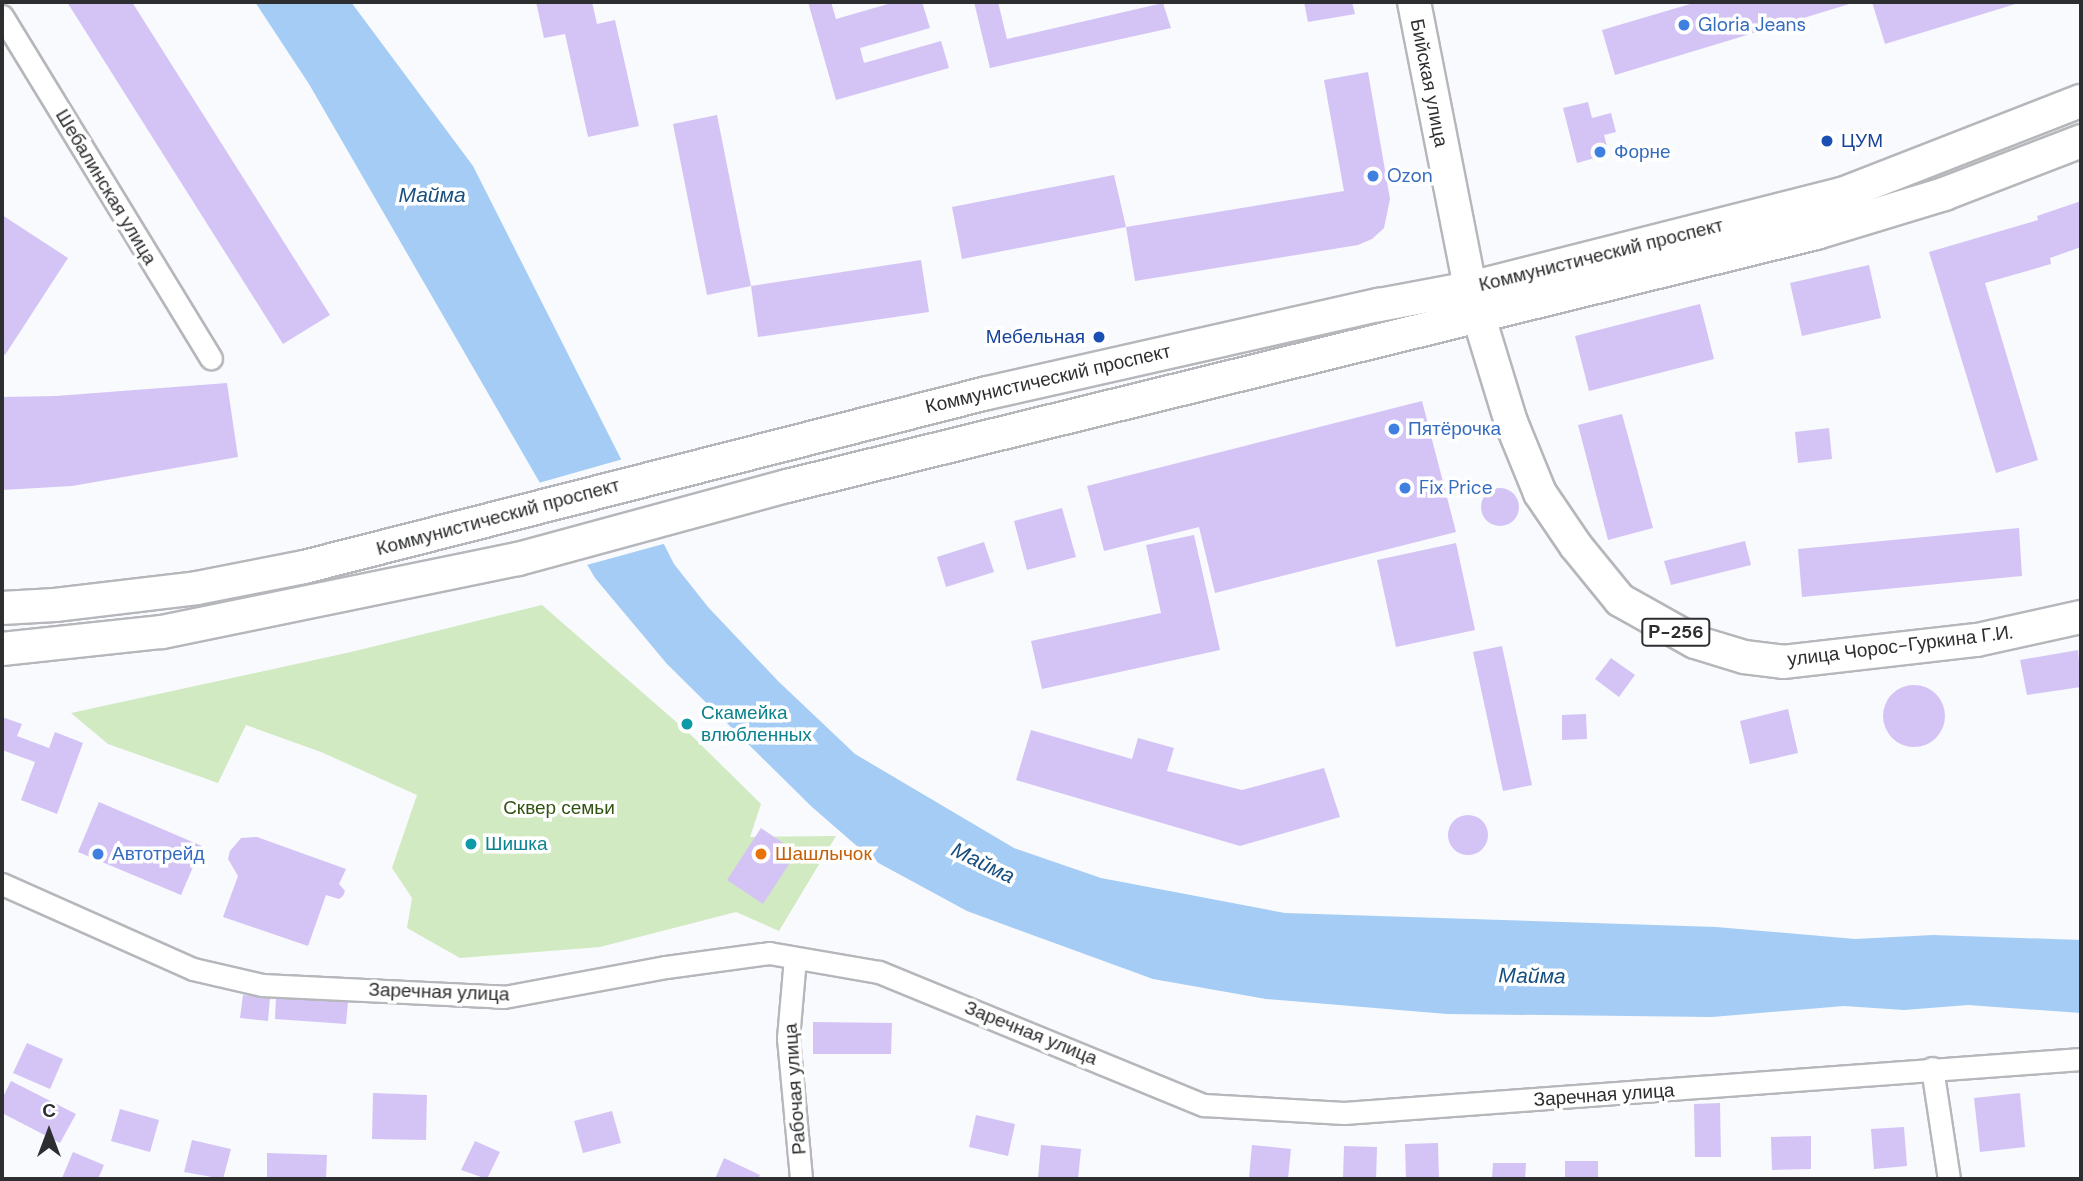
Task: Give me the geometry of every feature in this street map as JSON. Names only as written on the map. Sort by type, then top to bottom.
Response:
[{"type":"main road","name":"Бийская улица","points":[[1413,2],[1483,299]]},
{"type":"main road","name":"Бийская улица","points":[[1434,2],[1483,299]]},
{"type":"main road","name":"Коммунистический проспект","points":[[2,649],[162,632],[518,559],[1483,299],[1842,194],[2081,101]]},
{"type":"main road","name":"Коммунистический проспект","points":[[2,608],[55,606],[211,586],[304,567],[769,447],[1108,364],[1483,299],[1816,233],[1944,194],[2081,141]]},
{"type":"main road","name":"улица Чорос-Гуркина Г.И.","points":[[1483,299],[1557,491],[1625,584],[1699,626],[1746,642],[1790,645],[1974,622],[2081,598]]},
{"type":"main road","name":"улица Чорос-Гуркина Г.И.","points":[[1483,299],[1511,422],[1540,493],[1576,546],[1620,600],[1668,628],[1722,651],[1762,661],[1796,662],[1977,640],[2081,617]]},
{"type":"street","name":"Шебалинская улица","points":[[2,16],[211,358]]},
{"type":"street","name":"Заречная улица","points":[[2,884],[193,970],[262,985],[504,997],[679,965],[769,953],[879,972],[1204,1105],[1345,1113],[2081,1059]]},
{"type":"street","name":"Рабочая улица","points":[[795,958],[788,1038],[801,1179]]},
{"type":"street","points":[[1932,1068],[1949,1179]]},
{"type":"green space","name":"Сквер семьи","points":[[542,605],[689,733],[761,804],[750,837],[836,836],[779,931],[736,912],[600,947],[460,958],[407,928],[412,898],[392,868],[417,795],[321,752],[246,725],[218,783],[108,744],[71,713],[351,652]]},
{"type":"water","name":"Майма","points":[[255,2],[351,2],[473,166],[674,564],[708,607],[778,681],[855,754],[1014,848],[1101,878],[1285,913],[1716,927],[1855,939],[1933,935],[2081,940],[2081,1013],[1968,1005],[1904,1010],[1844,1006],[1712,1017],[1447,1014],[1266,999],[1153,979],[967,911],[873,860],[812,807],[667,664],[595,578],[309,84]]},
{"type":"pier","points":[[623,459],[667,543],[583,566],[535,484]]},
{"type":"building","points":[[67,2],[132,2],[330,315],[283,344]]},
{"type":"building","points":[[536,2],[592,2],[597,24],[615,20],[639,126],[588,137],[565,34],[544,38]]},
{"type":"building","points":[[808,2],[831,2],[836,19],[895,2],[922,2],[930,28],[860,48],[864,63],[941,41],[949,68],[836,100]]},
{"type":"building","points":[[974,2],[998,2],[1007,39],[1163,3],[1171,28],[990,68]]},
{"type":"building","points":[[1304,2],[1352,2],[1355,14],[1308,22]]},
{"type":"building","points":[[1697,2],[1856,2],[1615,75],[1602,30]]},
{"type":"building","points":[[1872,2],[2022,2],[1885,44]]},
{"type":"building","points":[[1368,72],[1390,199],[1384,228],[1372,239],[1358,245],[1135,281],[1126,227],[1344,191],[1324,80]]},
{"type":"building","points":[[1588,102],[1592,118],[1611,113],[1616,132],[1604,135],[1609,154],[1577,163],[1563,108]]},
{"type":"building","points":[[717,115],[751,286],[707,295],[673,124]]},
{"type":"building","points":[[1114,175],[1126,227],[962,259],[952,207]]},
{"type":"building","points":[[2081,201],[2081,247],[2050,258],[2051,264],[1985,283],[2038,460],[1996,473],[1929,252],[2038,220],[2037,216]]},
{"type":"building","points":[[2,215],[68,258],[5,355],[2,353]]},
{"type":"building","points":[[921,260],[929,312],[758,337],[751,286]]},
{"type":"building","points":[[1869,265],[1881,318],[1802,336],[1790,283]]},
{"type":"building","points":[[1700,304],[1714,359],[1589,391],[1575,336]]},
{"type":"building","points":[[227,383],[238,457],[72,486],[2,490],[2,397],[56,396]]},
{"type":"building","points":[[1422,401],[1456,532],[1215,593],[1199,527],[1104,551],[1087,486]]},
{"type":"building","points":[[1622,414],[1653,528],[1608,540],[1578,425]]},
{"type":"building","points":[[1829,428],[1832,459],[1798,463],[1795,432]]},
{"type":"building","points":[[1500,488],[1513,494],[1519,507],[1513,520],[1500,526],[1487,520],[1481,507],[1487,494]]},
{"type":"building","points":[[1062,508],[1076,557],[1027,570],[1014,521]]},
{"type":"building","points":[[2019,528],[2022,576],[1802,597],[1798,549]]},
{"type":"building","points":[[1194,535],[1220,650],[1042,689],[1031,641],[1161,613],[1146,545]]},
{"type":"building","points":[[1745,541],[1751,565],[1671,585],[1664,561]]},
{"type":"building","points":[[984,542],[994,572],[946,587],[937,557]]},
{"type":"building","points":[[1456,543],[1475,630],[1396,647],[1377,560]]},
{"type":"building","points":[[1502,646],[1532,785],[1503,791],[1473,652]]},
{"type":"building","points":[[2078,650],[2081,687],[2027,695],[2020,660]]},
{"type":"building","points":[[1611,658],[1635,675],[1619,697],[1595,679]]},
{"type":"building","points":[[1914,685],[1926,687],[1936,694],[1943,704],[1943,728],[1936,738],[1926,745],[1914,747],[1902,745],[1892,738],[1885,728],[1883,716],[1885,704],[1892,694],[1902,687]]},
{"type":"building","points":[[1788,709],[1798,753],[1750,764],[1740,721]]},
{"type":"building","points":[[1586,714],[1587,739],[1562,740],[1562,715]]},
{"type":"building","points":[[2,717],[22,724],[17,736],[49,748],[55,732],[83,743],[57,814],[21,800],[35,762],[2,750]]},
{"type":"building","points":[[1031,730],[1132,759],[1138,738],[1174,748],[1167,771],[1242,790],[1324,768],[1340,817],[1240,846],[1016,780]]},
{"type":"building","points":[[99,802],[202,846],[181,895],[78,852]]},
{"type":"building","points":[[1468,815],[1476,816],[1482,821],[1487,827],[1487,843],[1482,849],[1476,854],[1468,855],[1460,854],[1454,849],[1449,843],[1448,835],[1449,827],[1454,821],[1460,816]]},
{"type":"building","points":[[761,828],[797,852],[763,904],[727,880]]},
{"type":"building","points":[[257,837],[346,869],[339,884],[345,891],[343,896],[339,899],[326,895],[308,946],[223,917],[238,876],[228,859],[230,851],[241,838]]},
{"type":"building","points":[[243,995],[270,997],[268,1021],[240,1018]]},
{"type":"building","points":[[276,997],[348,1002],[346,1024],[275,1019]]},
{"type":"building","points":[[813,1022],[892,1023],[891,1054],[813,1054]]},
{"type":"building","points":[[27,1043],[63,1059],[50,1089],[13,1073]]},
{"type":"building","points":[[11,1081],[76,1114],[60,1143],[2,1113],[2,1099]]},
{"type":"building","points":[[373,1093],[427,1095],[426,1140],[372,1139]]},
{"type":"building","points":[[2020,1093],[2025,1147],[1980,1152],[1974,1098]]},
{"type":"building","points":[[1720,1103],[1721,1157],[1695,1157],[1694,1104]]},
{"type":"building","points":[[120,1109],[159,1120],[150,1152],[111,1141]]},
{"type":"building","points":[[612,1111],[621,1143],[583,1153],[574,1121]]},
{"type":"building","points":[[976,1115],[1015,1124],[1008,1156],[969,1147]]},
{"type":"building","points":[[1904,1127],[1907,1166],[1874,1169],[1871,1129]]},
{"type":"building","points":[[1811,1136],[1811,1169],[1772,1170],[1771,1137]]},
{"type":"building","points":[[192,1140],[231,1149],[223,1179],[184,1172]]},
{"type":"building","points":[[475,1141],[500,1152],[487,1179],[461,1170]]},
{"type":"building","points":[[1438,1143],[1439,1179],[1406,1179],[1405,1144]]},
{"type":"building","points":[[1041,1145],[1081,1149],[1078,1179],[1038,1178]]},
{"type":"building","points":[[1252,1145],[1291,1149],[1288,1179],[1249,1178]]},
{"type":"building","points":[[1344,1146],[1377,1147],[1376,1179],[1343,1179]]},
{"type":"building","points":[[73,1152],[104,1165],[98,1179],[62,1178]]},
{"type":"building","points":[[267,1153],[327,1155],[326,1179],[267,1179]]},
{"type":"building","points":[[724,1158],[760,1175],[758,1179],[715,1179]]},
{"type":"building","points":[[1565,1161],[1598,1161],[1598,1179],[1565,1179]]},
{"type":"building","points":[[1493,1163],[1526,1163],[1525,1179],[1492,1179]]},
{"type":"place","name":"Gloria Jeans","points":[[1684,25]]},
{"type":"place","name":"ЦУМ","points":[[1827,141]]},
{"type":"place","name":"Форне","points":[[1600,152]]},
{"type":"place","name":"Ozon","points":[[1373,176]]},
{"type":"place","name":"Мебельная","points":[[1099,337]]},
{"type":"place","name":"Пятёрочка","points":[[1394,429]]},
{"type":"place","name":"Fix Price","points":[[1405,488]]},
{"type":"place","name":"Скамейка влюбленных","points":[[687,724]]},
{"type":"place","name":"Шишка","points":[[471,844]]},
{"type":"place","name":"Автотрейд","points":[[98,854]]},
{"type":"place","name":"Шашлычок","points":[[761,854]]}]
